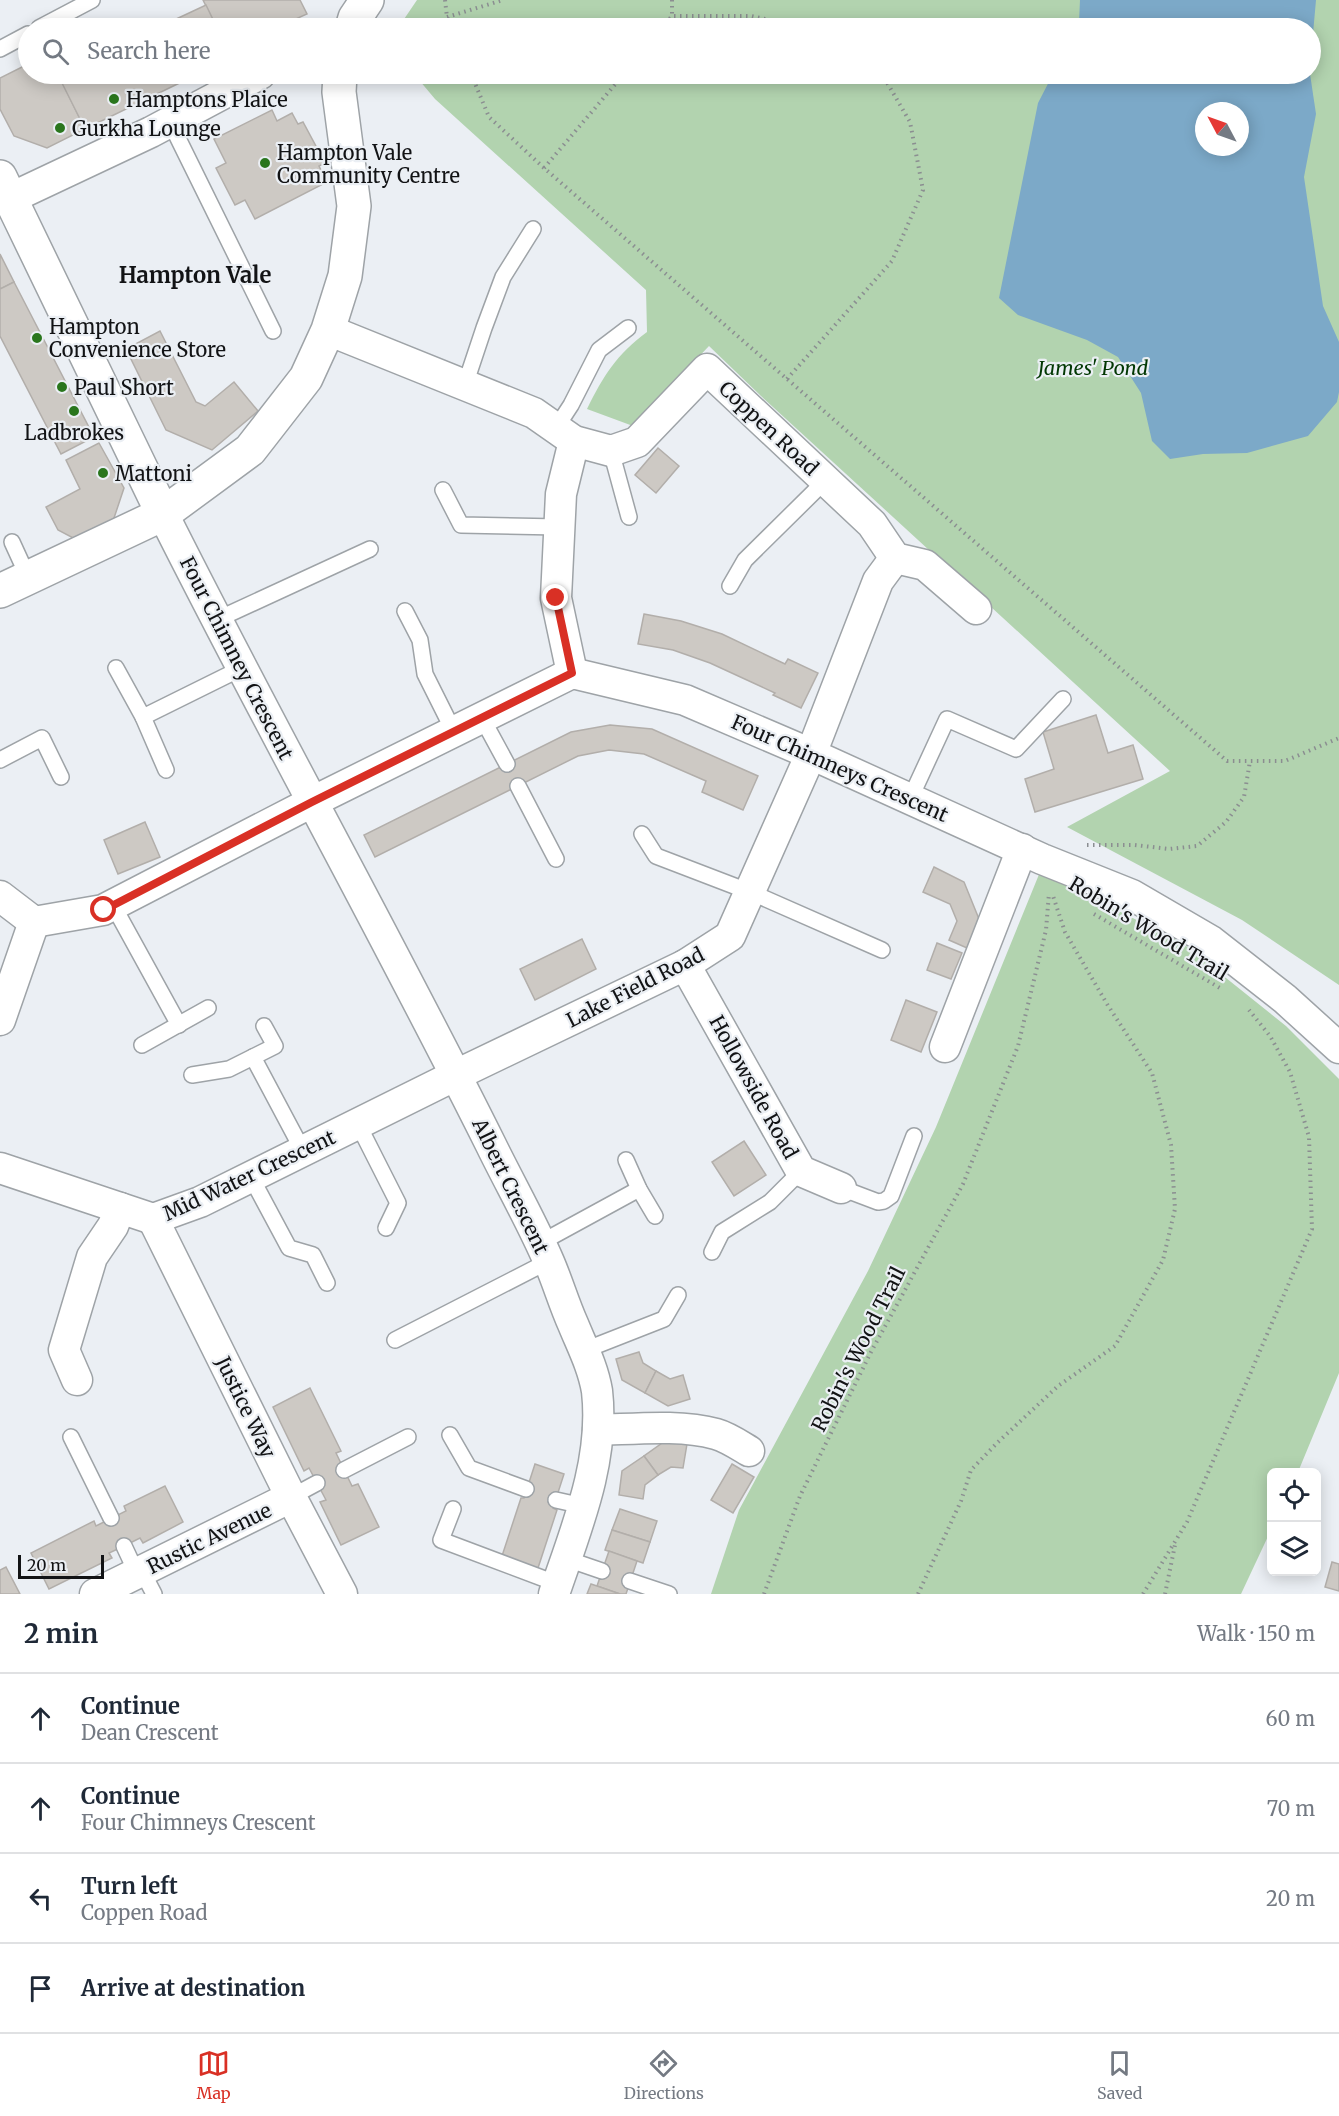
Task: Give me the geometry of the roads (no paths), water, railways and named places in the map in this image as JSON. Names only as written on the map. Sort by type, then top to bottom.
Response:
[{"type":"street","points":[[355,18],[367,0]]},
{"type":"street","points":[[163,513],[5,188],[170,122],[241,84]]},
{"type":"street","points":[[14,584],[163,513],[250,450],[306,378],[328,330],[345,276],[354,206],[339,84]]},
{"type":"street","points":[[328,330],[534,413],[565,434],[611,451]]},
{"type":"street","name":"Coppen Road","points":[[611,451],[638,442],[707,369],[872,524],[894,558]]},
{"type":"street","points":[[0,896],[34,922],[104,910],[312,802],[572,673],[556,598],[565,434]]},
{"type":"street","name":"Four Chimney Crescent","points":[[163,513],[216,620],[312,802]]},
{"type":"street","points":[[811,754],[878,581],[894,558],[924,565],[976,609]]},
{"type":"street","name":"Four Chimneys Crescent","points":[[572,673],[685,700],[910,799],[1038,865],[1132,895],[1211,941],[1285,999],[1339,1048]]},
{"type":"street","name":"Lake Field Road","points":[[456,1075],[685,966],[730,936],[811,754]]},
{"type":"street","name":"Albert Crescent","points":[[312,802],[456,1075],[544,1252],[585,1350],[596,1389],[598,1430],[594,1466],[570,1503],[560,1579]]},
{"type":"street","points":[[945,1047],[1038,865]]},
{"type":"street","points":[[0,1020],[34,922]]},
{"type":"street","name":"Hollowside Road","points":[[685,966],[801,1171],[841,1188]]},
{"type":"street","name":"Mid Water Crescent","points":[[0,1168],[153,1219],[200,1202],[456,1075]]},
{"type":"street","points":[[78,1380],[64,1350],[92,1257],[113,1226],[120,1208]]},
{"type":"street","name":"Justice Way","points":[[153,1219],[291,1497],[342,1594]]},
{"type":"street","points":[[598,1430],[653,1428],[703,1431],[718,1435],[749,1451]]},
{"type":"street","name":"Rustic Avenue","points":[[95,1594],[144,1580],[291,1497]]},
{"type":"lane","points":[[58,18],[92,0]]},
{"type":"lane","points":[[0,49],[18,39]]},
{"type":"lane","points":[[170,122],[273,331]]},
{"type":"lane","points":[[465,385],[483,328],[503,277],[533,229]]},
{"type":"lane","points":[[565,434],[571,405],[599,350],[628,328]]},
{"type":"lane","points":[[611,451],[629,517]]},
{"type":"lane","points":[[730,586],[745,560],[825,481]]},
{"type":"lane","points":[[443,490],[461,525],[560,527]]},
{"type":"lane","points":[[12,542],[14,584]]},
{"type":"lane","points":[[216,620],[370,549]]},
{"type":"lane","points":[[405,611],[420,640],[425,674],[454,732]]},
{"type":"lane","points":[[116,668],[143,717],[166,770]]},
{"type":"lane","points":[[143,717],[242,668]]},
{"type":"lane","points":[[910,799],[947,719],[1016,748],[1063,699]]},
{"type":"lane","points":[[482,718],[507,764]]},
{"type":"lane","points":[[0,760],[42,738],[61,777]]},
{"type":"lane","points":[[518,786],[556,859]]},
{"type":"lane","points":[[642,834],[656,856],[750,892],[882,950]]},
{"type":"lane","points":[[113,905],[178,1024]]},
{"type":"lane","points":[[142,1045],[208,1008]]},
{"type":"lane","points":[[192,1075],[229,1069],[275,1046],[264,1026]]},
{"type":"lane","points":[[253,1057],[303,1151]]},
{"type":"lane","points":[[358,1124],[398,1203],[386,1228]]},
{"type":"lane","points":[[841,1188],[878,1202],[884,1201],[891,1196],[914,1136]]},
{"type":"lane","points":[[626,1160],[655,1216]]},
{"type":"lane","points":[[712,1252],[722,1232],[770,1202],[801,1171]]},
{"type":"lane","points":[[251,1177],[289,1248],[313,1255],[327,1282]]},
{"type":"lane","points":[[395,1340],[544,1252],[639,1189]]},
{"type":"lane","points":[[585,1350],[664,1319],[678,1295]]},
{"type":"lane","points":[[450,1435],[469,1468],[526,1490]]},
{"type":"lane","points":[[71,1437],[111,1518]]},
{"type":"lane","points":[[344,1470],[408,1437]]},
{"type":"lane","points":[[291,1497],[317,1482]]},
{"type":"lane","points":[[453,1509],[441,1540],[560,1579],[602,1572]]},
{"type":"lane","points":[[124,1546],[144,1580]]},
{"type":"lane","points":[[630,1581],[669,1594]]},
{"type":"water","points":[[1080,0],[1316,0],[1314,18],[1079,18]]},
{"type":"water","name":"James' Pond","points":[[1048,84],[1312,84],[1316,114],[1304,177],[1323,306],[1339,342],[1339,392],[1337,402],[1308,436],[1247,453],[1203,454],[1170,459],[1152,441],[1141,393],[1118,357],[1087,340],[1018,315],[999,298],[1038,103]]},
{"type":"place","name":"Hamptons Plaice","points":[[114,99]]},
{"type":"place","name":"Gurkha Lounge","points":[[60,128]]},
{"type":"place","name":"Hampton Vale Community Centre","points":[[265,163]]},
{"type":"place","name":"Hampton Convenience Store","points":[[37,338]]},
{"type":"place","name":"Paul Short","points":[[62,387]]},
{"type":"place","name":"Ladbrokes","points":[[74,411]]},
{"type":"place","name":"Mattoni","points":[[103,473]]},
{"type":"district","name":"Hampton Vale","points":[[195,275]]}]
